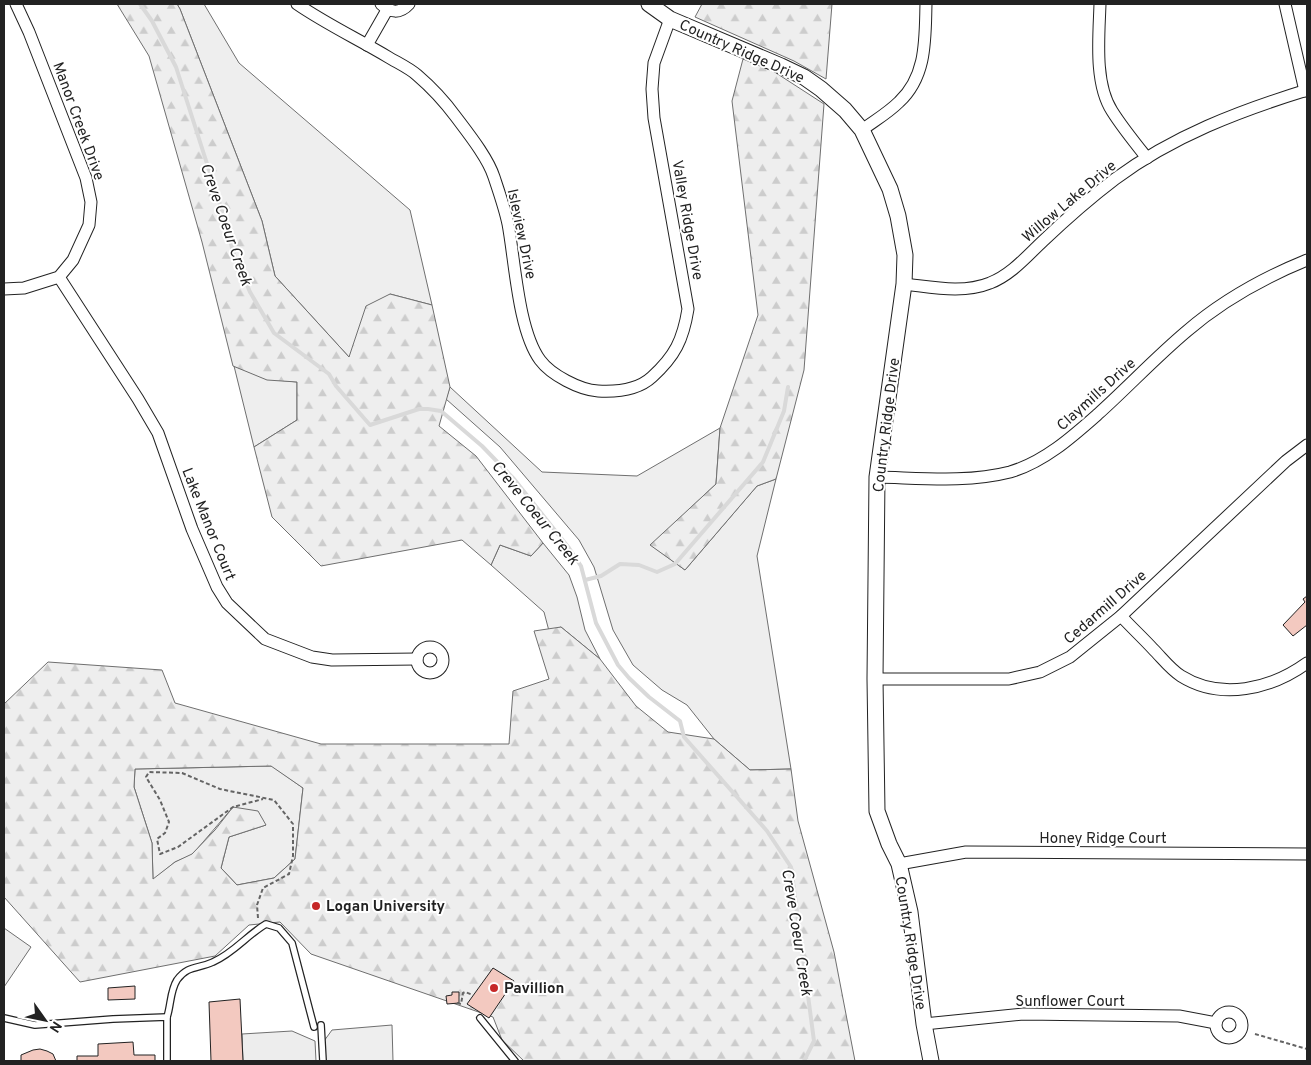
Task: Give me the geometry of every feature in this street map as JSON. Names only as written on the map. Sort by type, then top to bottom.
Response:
[{"type":"street","name":"Manor Creek Drive","points":[[16,4],[29,32],[86,178],[91,202],[89,225],[81,244],[73,260],[59,277]]},
{"type":"street","name":"Isleview Drive","points":[[297,4],[314,16],[368,44],[416,74],[455,116],[494,174],[508,222],[522,314],[528,338],[540,360],[559,376],[580,388],[614,392]]},
{"type":"street","points":[[368,44],[384,7],[399,12],[410,4]]},
{"type":"street","name":"Country Ridge Drive","points":[[649,4],[670,19],[781,66],[804,77],[821,89],[845,110],[862,130],[890,189],[895,207],[905,255],[904,284],[877,477],[875,679],[877,811],[889,844],[899,864],[910,912],[924,1024],[931,1061]]},
{"type":"street","points":[[862,130],[899,102],[908,92],[921,67],[925,48],[926,4]]},
{"type":"street","points":[[1100,4],[1100,66],[1105,96],[1111,110],[1147,158]]},
{"type":"street","points":[[1285,4],[1306,91]]},
{"type":"street","name":"Valley Ridge Drive","points":[[614,392],[634,387],[649,380],[663,367],[676,350],[685,328],[688,309],[654,118],[652,89],[654,62],[670,19]]},
{"type":"street","name":"Willow Lake Drive","points":[[904,284],[970,289],[992,282],[1004,276],[1024,259],[1076,210],[1147,158],[1198,130],[1251,108],[1306,91]]},
{"type":"street","name":"Claymills Drive","points":[[877,477],[964,478],[1011,471],[1034,462],[1059,447],[1084,427],[1186,332],[1213,310],[1249,287],[1307,260]]},
{"type":"street","points":[[4,290],[24,288],[59,277]]},
{"type":"street","name":"Lake Manor Court","points":[[59,277],[158,433],[192,529],[217,587],[241,617],[265,639],[312,657],[332,660],[417,659]]},
{"type":"street","name":"Cedarmill Drive","points":[[875,679],[1009,679],[1040,672],[1070,657],[1121,616],[1279,468],[1307,445]]},
{"type":"street","points":[[1121,616],[1180,676],[1205,687],[1221,690],[1256,687],[1276,681],[1307,663]]},
{"type":"street","name":"Honey Ridge Court","points":[[899,864],[966,852],[1307,854]]},
{"type":"street","name":"Sunflower Court","points":[[924,1024],[1023,1014],[1179,1016],[1216,1022]]},
{"type":"lane","points":[[167,1061],[167,1017],[171,1005],[172,989],[177,980],[189,968],[212,963],[230,953],[266,924],[279,928],[292,943],[314,1027]]},
{"type":"lane","points":[[4,1018],[35,1025],[167,1017]]},
{"type":"lane","points":[[480,1018],[515,1061]]},
{"type":"lane","points":[[321,1025],[322,1061]]},
{"type":"path","points":[[259,928],[257,905],[263,888],[289,874],[293,856],[293,824],[274,800],[220,789],[182,773],[149,772],[146,777],[160,800],[169,822],[165,833],[157,839],[160,854],[178,847],[233,806],[264,798]]},
{"type":"path","points":[[457,1003],[461,1004],[463,993],[473,995]]},
{"type":"path","points":[[1255,1034],[1307,1049]]},
{"type":"green space","points":[[117,4],[177,4],[262,221],[275,276],[349,357],[366,306],[390,294],[432,305],[450,387],[439,426],[476,456],[543,543],[531,556],[500,545],[491,565],[462,540],[321,566],[272,517],[254,447],[297,420],[297,382],[267,380],[233,366],[202,242],[149,56]]},
{"type":"green space","points":[[177,4],[204,4],[239,63],[410,210],[432,305],[390,294],[349,357],[275,276],[262,221]]},
{"type":"green space","points":[[702,4],[832,4],[826,79],[794,61],[695,17]]},
{"type":"green space","points":[[743,59],[773,71],[824,104],[804,370],[776,479],[757,486],[685,570],[650,545],[716,484],[720,428],[758,315],[732,101]]},
{"type":"green space","points":[[234,366],[267,379],[297,382],[297,420],[254,447]]},
{"type":"green space","points":[[450,387],[542,472],[637,476],[720,428],[716,484],[651,545],[685,570],[757,486],[776,479],[757,556],[791,769],[750,770],[714,739],[687,705],[662,690],[633,665],[613,630],[594,567],[579,540],[500,447],[446,399]]},
{"type":"green space","points":[[543,543],[569,575],[577,597],[585,630],[600,659],[561,627],[549,631],[544,612],[491,565],[500,545],[531,556]]},
{"type":"green space","points":[[561,627],[600,659],[636,706],[668,732],[714,739],[750,770],[791,769],[798,821],[834,952],[855,1061],[524,1061],[502,1040],[493,1017],[311,954],[280,922],[249,925],[215,956],[80,982],[4,897],[4,704],[48,662],[162,670],[175,703],[321,744],[509,744],[513,691],[549,679],[534,631]],"holes":[[[271,766],[303,788],[295,859],[274,878],[237,885],[221,868],[229,837],[266,825],[258,811],[233,807],[215,830],[192,854],[175,862],[153,879],[152,843],[134,787],[135,769]]]},
{"type":"green space","points":[[272,766],[303,788],[295,859],[274,878],[237,885],[221,868],[229,837],[266,825],[233,807],[192,855],[175,862],[153,880],[152,843],[134,787],[135,769]]},
{"type":"green space","points":[[392,1025],[393,1061],[325,1061],[324,1041],[332,1030]]},
{"type":"shaded area","points":[[4,928],[31,947],[4,987]]},
{"type":"shaded area","points":[[292,1031],[315,1041],[316,1061],[243,1061],[242,1034]]},
{"type":"building","points":[[1307,596],[1307,625],[1293,636],[1283,625],[1305,602],[1303,599]]},
{"type":"building","name":"Pavillion","points":[[493,968],[514,981],[489,1018],[467,1004]]},
{"type":"building","points":[[135,986],[135,999],[108,1000],[108,988]]},
{"type":"building","points":[[452,992],[459,992],[459,1003],[447,1004],[446,996],[452,995]]},
{"type":"building","points":[[240,999],[243,1061],[211,1061],[209,1002]]},
{"type":"building","points":[[133,1042],[134,1055],[155,1055],[155,1061],[77,1061],[77,1056],[98,1056],[98,1044]]},
{"type":"building","points":[[40,1049],[53,1054],[56,1061],[21,1061],[21,1055]]},
{"type":"waterway","name":"Creve Coeur Creek","points":[[140,4],[152,21],[176,67],[226,223],[233,252],[250,292],[274,333],[329,374],[336,386],[370,425],[419,409],[441,411],[482,446],[514,479],[581,566],[596,623],[618,665],[649,697],[680,721],[684,737],[767,831],[791,867],[814,1041],[804,1061]]},
{"type":"waterway","points":[[585,580],[601,576],[620,564],[639,565],[657,572],[675,564],[763,462],[784,411],[788,387]]},
{"type":"place","name":"Logan University","points":[[316,906]]},
{"type":"place","name":"Pavillion","points":[[494,988]]}]
